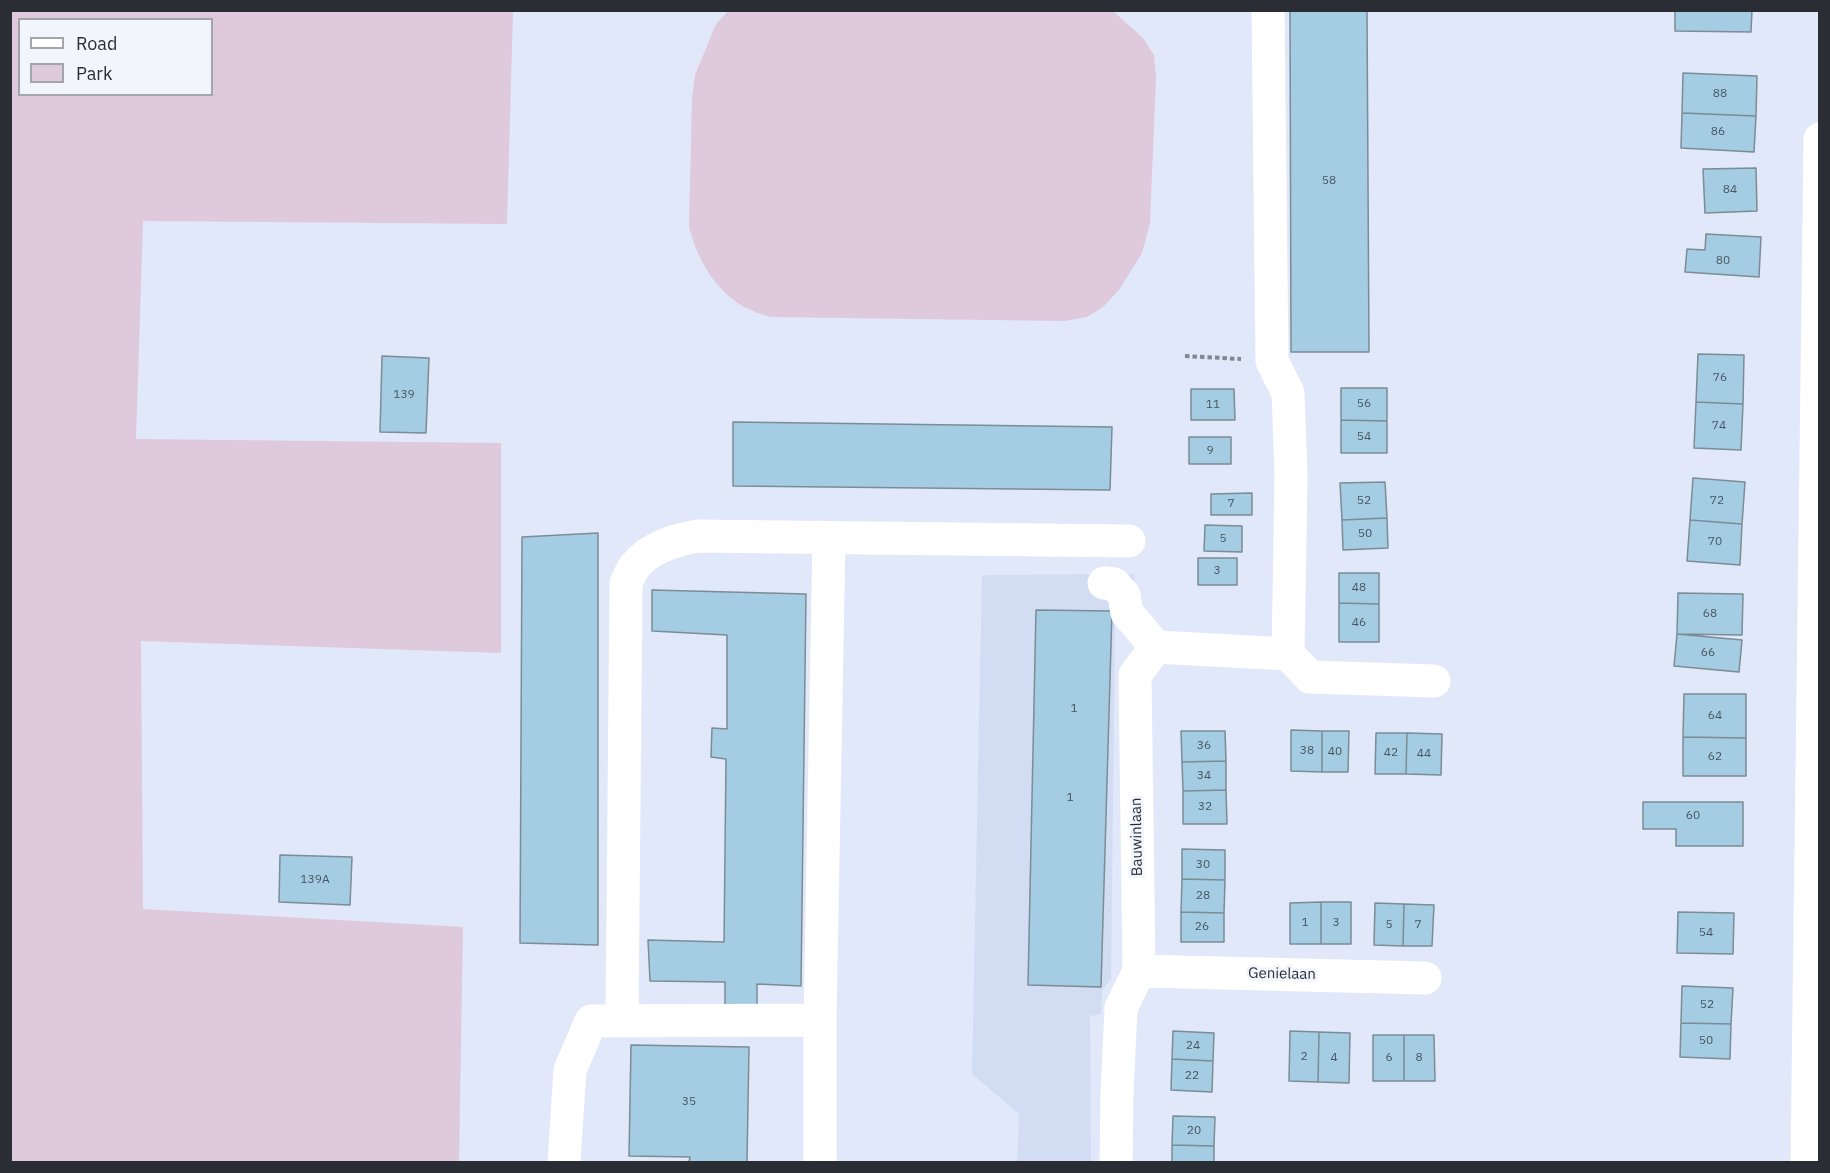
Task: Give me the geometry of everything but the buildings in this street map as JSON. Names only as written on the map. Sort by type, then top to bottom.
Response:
[{"type":"street","points":[[1268,10],[1272,354],[1288,393],[1292,476],[1288,654]]},
{"type":"street","points":[[1807,1162],[1820,139]]},
{"type":"street","points":[[622,1020],[626,583],[635,566],[649,553],[675,540],[698,536],[1130,541]]},
{"type":"street","points":[[820,1162],[820,1020],[829,538]]},
{"type":"street","points":[[1104,583],[1114,584],[1124,595],[1127,613],[1156,647],[1288,654],[1310,677],[1434,681]]},
{"type":"street","name":"Bauwinlaan","points":[[1116,1162],[1121,1008],[1139,971],[1135,675],[1156,647]]},
{"type":"street","name":"Genielaan","points":[[1139,971],[1425,978]]},
{"type":"street","points":[[564,1162],[570,1070],[591,1021],[820,1020]]},
{"type":"path","points":[[1185,356],[1272,354]]},
{"type":"shaded area","points":[[1134,574],[1136,604],[1115,623],[1111,979],[1102,991],[1101,1014],[1090,1016],[1091,1162],[1017,1162],[1019,1114],[972,1074],[982,575]]},
{"type":"green space","points":[[729,10],[1113,11],[1143,38],[1154,55],[1156,77],[1150,223],[1142,253],[1119,290],[1103,307],[1087,317],[1064,321],[770,317],[734,300],[716,283],[702,262],[689,227],[692,98],[695,75],[716,24]]},
{"type":"green space","points":[[10,11],[513,11],[507,224],[143,221],[136,439],[501,443],[501,653],[141,641],[143,909],[463,927],[459,1162],[11,1162]]}]
